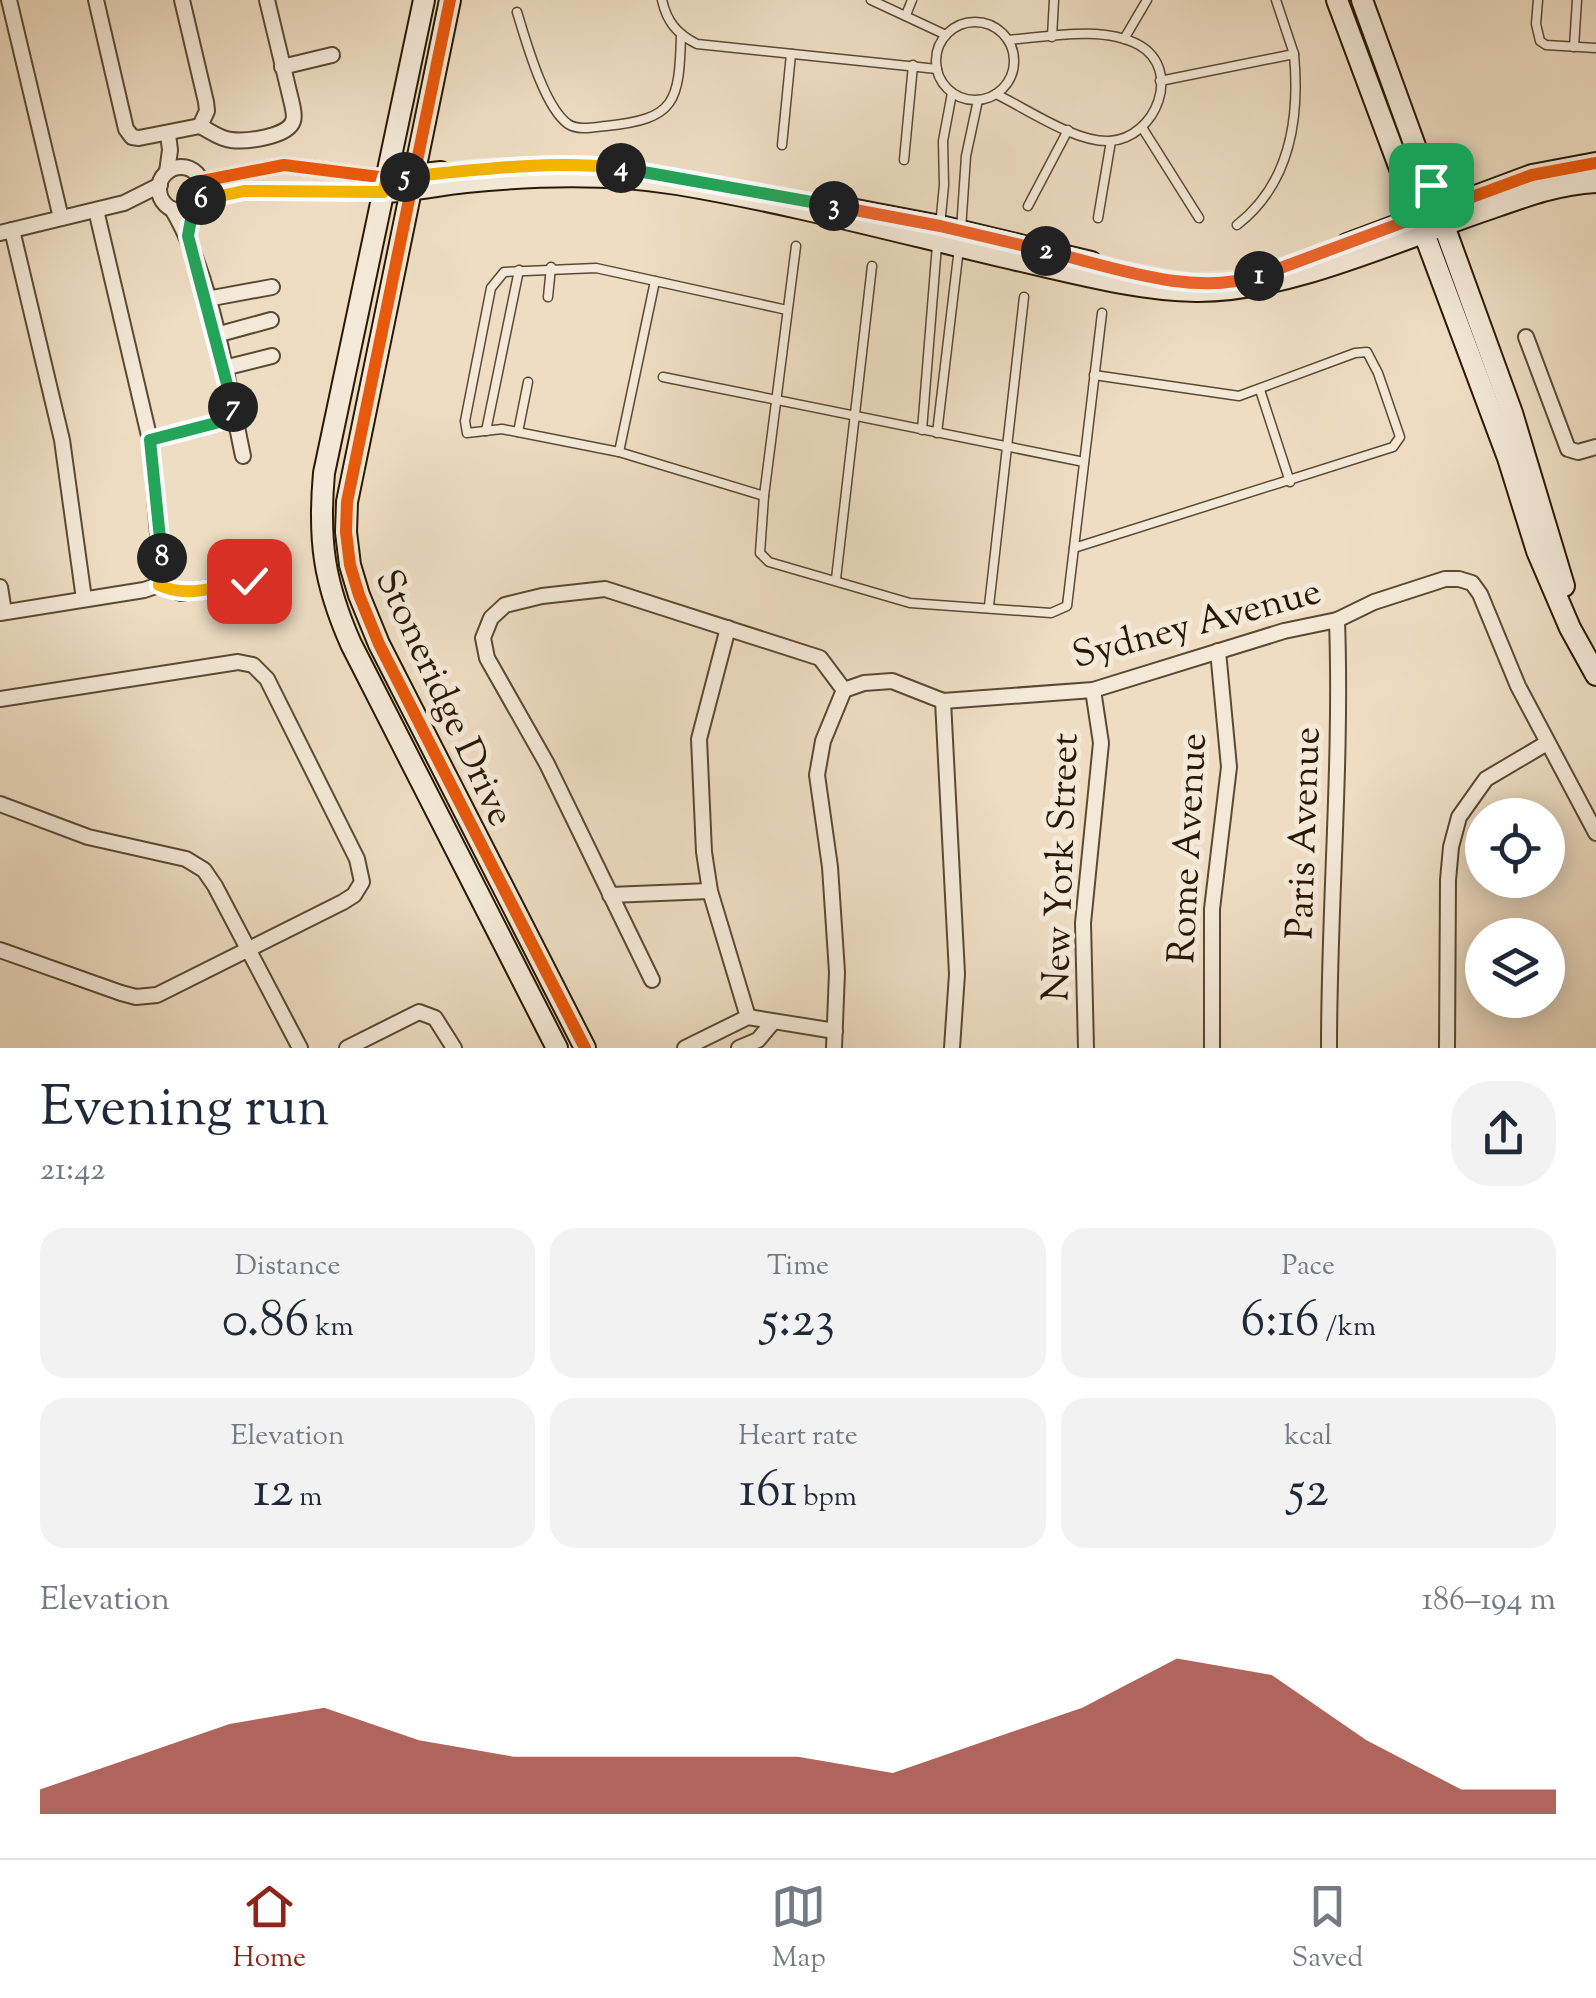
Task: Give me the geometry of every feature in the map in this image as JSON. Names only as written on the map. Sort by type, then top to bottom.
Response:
[{"type":"street","points":[[8,0],[61,218]]},
{"type":"street","points":[[96,0],[126,129],[132,137],[200,126],[237,141],[285,130],[294,114],[267,0]]},
{"type":"street","points":[[182,0],[206,102],[207,111],[200,126]]},
{"type":"street","name":"Stoneridge Drive","points":[[424,0],[324,474],[320,522],[327,580],[351,644],[557,1048]]},
{"type":"street","name":"Stoneridge Drive","points":[[450,0],[352,462],[346,532],[350,565],[379,644],[584,1048]]},
{"type":"street","points":[[1337,0],[1432,220]]},
{"type":"street","points":[[1362,0],[1538,551],[1570,628],[1596,676]]},
{"type":"street","points":[[282,66],[332,55]]},
{"type":"street","points":[[168,134],[170,150],[159,192],[188,236],[207,298],[244,456]]},
{"type":"street","points":[[170,150],[202,180]]},
{"type":"street","points":[[1432,220],[1532,175],[1596,163]]},
{"type":"street","points":[[202,180],[284,165],[385,185]]},
{"type":"street","points":[[124,203],[169,207],[244,191],[412,183],[486,167],[592,165],[677,176],[961,239],[1180,281],[1206,282],[1252,278],[1432,220],[1547,189],[1596,182]]},
{"type":"street","points":[[84,599],[62,440],[6,231],[124,203],[163,178],[188,168]]},
{"type":"street","points":[[188,236],[202,180]]},
{"type":"street","points":[[96,210],[150,440],[163,573],[159,585]]},
{"type":"street","points":[[207,298],[272,287]]},
{"type":"street","points":[[216,335],[271,320]]},
{"type":"street","points":[[1526,336],[1568,449],[1578,452],[1596,447]]},
{"type":"street","points":[[224,368],[272,356]]},
{"type":"street","points":[[150,440],[235,418]]},
{"type":"street","name":"Sydney Avenue","points":[[844,690],[864,683],[892,681],[943,701],[1093,690],[1284,631],[1337,620],[1374,602],[1459,578],[1472,583],[1547,743]]},
{"type":"street","points":[[0,587],[2,612],[159,585],[187,592],[249,581]]},
{"type":"street","points":[[652,980],[547,764],[487,658],[486,628],[506,605],[604,589],[820,658],[844,690],[824,742],[817,775],[831,877],[838,986],[834,1048]]},
{"type":"street","name":"Paris Avenue","points":[[1330,1048],[1330,942],[1340,741],[1337,620]]},
{"type":"street","points":[[728,628],[699,739],[704,852],[710,891],[748,1017]]},
{"type":"street","name":"Rome Avenue","points":[[1212,1048],[1212,909],[1229,768],[1218,651]]},
{"type":"street","points":[[0,699],[238,662],[260,670],[357,859],[362,882],[354,895],[342,902],[168,992],[146,997],[121,994],[0,950]]},
{"type":"street","name":"New York Street","points":[[1086,1048],[1084,923],[1101,743],[1093,690]]},
{"type":"street","points":[[943,701],[957,974],[952,1048]]},
{"type":"street","points":[[1447,1048],[1451,846],[1459,818],[1486,779],[1547,743],[1596,834]]},
{"type":"street","points":[[0,804],[88,837],[197,864],[210,878],[300,1048]]},
{"type":"street","points":[[610,896],[710,891]]},
{"type":"street","points":[[347,1048],[419,1012],[435,1018],[454,1048]]},
{"type":"street","points":[[685,1048],[748,1017],[835,1031]]},
{"type":"street","points":[[740,1048],[758,1040],[773,1022]]},
{"type":"lane","points":[[662,0],[669,21],[680,36],[697,44],[937,69]]},
{"type":"lane","points":[[872,0],[946,35]]},
{"type":"lane","points":[[906,16],[912,0]]},
{"type":"lane","points":[[1052,37],[1054,0]]},
{"type":"lane","points":[[1124,39],[1146,0]]},
{"type":"lane","points":[[1237,225],[1267,196],[1288,148],[1296,116],[1294,54],[1276,0]]},
{"type":"lane","points":[[1538,0],[1536,24],[1540,41],[1546,45],[1596,48]]},
{"type":"lane","points":[[1574,48],[1577,0]]},
{"type":"lane","points":[[518,12],[541,80],[564,120],[580,129],[633,123],[659,114],[669,105],[680,70],[680,36]]},
{"type":"lane","points":[[976,22],[999,30],[1008,40],[1014,66],[1010,79],[996,94],[978,100],[952,92],[937,69],[938,48],[946,35],[964,23],[976,22]]},
{"type":"lane","points":[[996,94],[1088,139],[1111,141],[1143,129],[1158,108],[1160,82],[1150,53],[1124,39],[1089,35],[1008,40]]},
{"type":"lane","points":[[782,145],[791,54]]},
{"type":"lane","points":[[1160,82],[1294,54]]},
{"type":"lane","points":[[904,160],[913,66]]},
{"type":"lane","points":[[922,430],[944,185],[943,141],[952,92]]},
{"type":"lane","points":[[937,432],[961,239],[966,156],[978,100]]},
{"type":"lane","points":[[1143,129],[1199,218]]},
{"type":"lane","points":[[1028,206],[1068,130]]},
{"type":"lane","points":[[1098,218],[1111,141]]},
{"type":"lane","points":[[796,246],[758,548],[763,558],[910,603],[1051,613],[1062,610],[1069,594],[1102,313]]},
{"type":"lane","points":[[836,580],[872,266]]},
{"type":"lane","points":[[548,297],[551,268]]},
{"type":"lane","points":[[764,496],[620,452],[496,428],[471,433],[464,426],[491,288],[498,275],[519,270],[596,268],[787,310]]},
{"type":"lane","points":[[486,431],[519,270]]},
{"type":"lane","points":[[620,452],[655,282]]},
{"type":"lane","points":[[989,606],[1024,296]]},
{"type":"lane","points":[[1074,548],[1290,482],[1399,443],[1399,430],[1367,352],[1355,352],[1260,390],[1230,396],[1094,374]]},
{"type":"lane","points":[[662,378],[1084,462]]},
{"type":"lane","points":[[518,432],[528,382]]},
{"type":"lane","points":[[1260,390],[1290,482]]},
{"type":"cycle path","points":[[450,0],[347,502],[350,565],[379,644],[585,1048]]},
{"type":"cycle path","points":[[202,181],[284,165],[387,178],[486,167],[578,165],[632,169],[940,226],[1192,282],[1252,278],[1532,175],[1596,163]]},
{"type":"route","points":[[249,581],[187,592],[174,592],[159,585],[163,573],[150,440],[235,418],[188,236],[193,208],[202,198],[244,191],[383,192],[387,178],[486,167],[592,165],[677,176],[940,226],[1134,272],[1206,282],[1252,278],[1439,209],[1431,185]]}]
